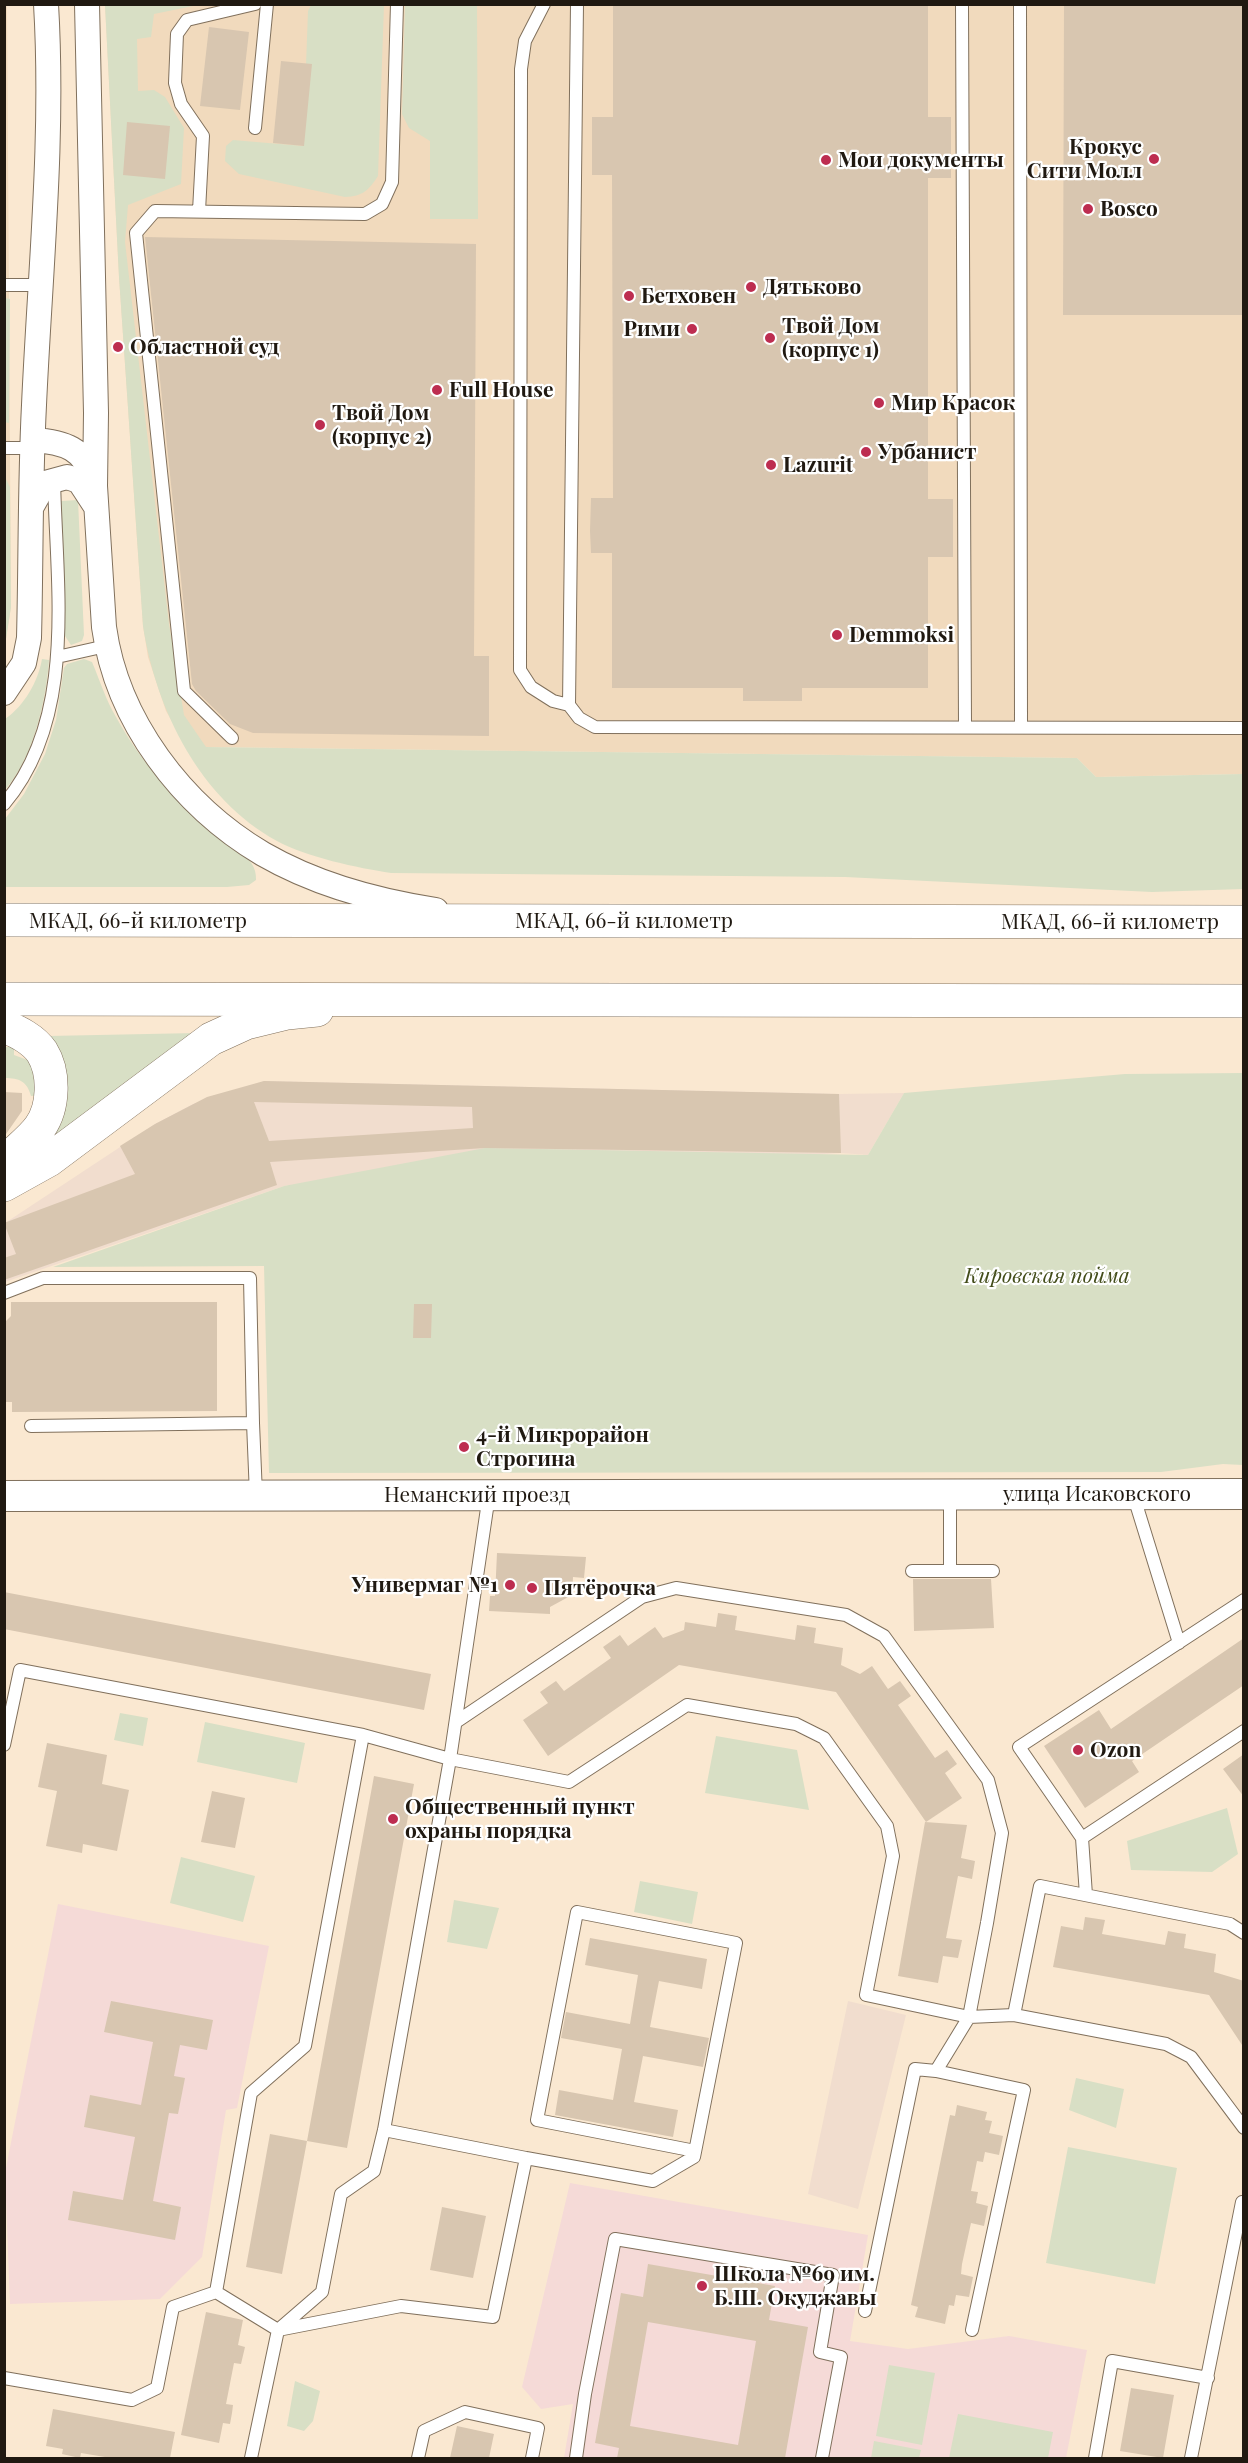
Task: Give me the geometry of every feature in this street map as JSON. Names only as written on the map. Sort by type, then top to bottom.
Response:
[{"type":"main road","name":"МКАД, 66-й километр","points":[[4,920],[1244,922]]},
{"type":"main road","points":[[4,999],[1244,1001]]},
{"type":"main road","points":[[4,1185],[49,1160],[211,1039],[246,1023],[287,1013],[427,1000]]},
{"type":"main road","points":[[4,1026],[23,1034],[42,1052],[51,1078],[50,1104],[40,1127],[4,1164]]},
{"type":"street","points":[[4,693],[24,663],[29,638],[33,444],[43,285],[47,127],[46,4]]},
{"type":"street","points":[[87,4],[96,497],[106,646],[128,710],[156,755],[198,803],[246,843],[296,870],[363,894],[416,907],[506,921]]},
{"type":"street","points":[[33,444],[56,441],[71,446],[83,457],[96,497]]},
{"type":"street","points":[[32,507],[45,483],[54,479],[67,477],[79,481],[96,497]]},
{"type":"street","name":"Неманский проезд","points":[[4,1496],[950,1494]]},
{"type":"street","name":"улица Исаковского","points":[[950,1494],[1244,1494]]},
{"type":"lane","points":[[199,211],[203,136],[181,104],[175,83],[177,34],[187,20],[255,4]]},
{"type":"lane","points":[[255,128],[267,4]]},
{"type":"lane","points":[[232,738],[184,691],[136,233],[154,211],[365,214],[382,204],[392,182],[397,4]]},
{"type":"lane","points":[[544,4],[525,41],[521,69],[520,670],[531,687],[553,701],[569,705]]},
{"type":"lane","points":[[577,4],[569,705],[579,718],[595,727],[1244,728]]},
{"type":"lane","points":[[962,4],[965,726]]},
{"type":"lane","points":[[1020,4],[1021,726]]},
{"type":"lane","points":[[4,285],[43,285]]},
{"type":"lane","points":[[4,448],[33,444]]},
{"type":"lane","points":[[4,804],[18,789],[37,751],[56,683],[54,479]]},
{"type":"lane","points":[[57,657],[106,646]]},
{"type":"lane","points":[[4,1293],[43,1278],[250,1278],[256,1495]]},
{"type":"lane","points":[[31,1426],[253,1423]]},
{"type":"lane","points":[[1133,1493],[1179,1643]]},
{"type":"lane","points":[[250,2458],[278,2330],[322,2292],[341,2194],[374,2171],[384,2130],[450,1759],[489,1494]]},
{"type":"lane","points":[[950,1494],[950,1571]]},
{"type":"lane","points":[[912,1570],[993,1570]]},
{"type":"lane","points":[[456,1722],[642,1597],[676,1588],[846,1615],[884,1636],[988,1780],[1002,1833],[969,2017],[936,2071]]},
{"type":"lane","points":[[1086,1895],[1082,1838],[1019,1747],[1244,1600]]},
{"type":"lane","points":[[4,1745],[20,1670],[363,1735],[450,1759],[569,1782],[687,1705],[796,1724],[824,1738],[887,1826],[893,1856],[866,1995],[969,2017],[1014,2015],[1166,2044],[1191,2057],[1244,2128]]},
{"type":"lane","points":[[1082,1838],[1244,1731]]},
{"type":"lane","points":[[216,2292],[251,2093],[305,2046],[363,1735]]},
{"type":"lane","points":[[1014,2015],[1040,1886],[1230,1924],[1244,1933]]},
{"type":"lane","points":[[384,2130],[653,2181],[694,2157],[736,1943],[577,1912],[537,2120],[695,2151]]},
{"type":"lane","points":[[865,2311],[915,2069],[936,2071],[1024,2091],[972,2330]]},
{"type":"lane","points":[[216,2292],[278,2330],[401,2306],[493,2317],[526,2158]]},
{"type":"lane","points":[[1191,2458],[1243,2200]]},
{"type":"lane","points":[[576,2458],[585,2394],[615,2239],[833,2275],[820,2352],[841,2357],[822,2458]]},
{"type":"lane","points":[[4,2378],[132,2400],[157,2388],[173,2307],[216,2292]]},
{"type":"lane","points":[[1095,2458],[1112,2361],[1208,2378]]},
{"type":"lane","points":[[418,2458],[424,2431],[465,2412],[538,2428],[532,2458]]},
{"type":"shaded area","points":[[7,4],[11,607],[5,645],[4,5]]},
{"type":"shaded area","points":[[105,5],[1243,5],[1243,774],[1096,777],[1077,758],[206,747],[193,758],[166,711],[148,657],[143,626],[119,277]]},
{"type":"shaded area","points":[[264,1081],[839,1094],[904,1093],[868,1155],[841,1153],[284,1186],[5,1282],[5,1223],[155,1124],[193,1104]]},
{"type":"shaded area","points":[[58,1904],[269,1946],[237,2108],[226,2110],[202,2257],[160,2299],[10,2304],[5,2173]]},
{"type":"shaded area","points":[[848,2001],[906,2015],[858,2209],[808,2194]]},
{"type":"shaded area","name":"Школа №69 им. Б.Ш. Окуджавы","points":[[570,2183],[868,2235],[850,2341],[908,2349],[1009,2336],[1087,2350],[1066,2458],[564,2458],[573,2404],[541,2409],[522,2387]]},
{"type":"green space","points":[[105,5],[198,5],[154,14],[151,37],[137,39],[138,91],[154,90],[165,97],[184,128],[181,184],[128,205],[125,242],[169,624],[184,715],[206,747],[1077,758],[1096,777],[1243,774],[1243,889],[1152,892],[845,877],[391,873],[348,865],[302,852],[277,841],[250,823],[225,802],[204,777],[186,749],[159,689],[149,658],[143,626],[119,277]]},
{"type":"green space","points":[[311,5],[384,5],[378,176],[361,194],[345,197],[239,174],[225,161],[226,146],[233,140],[303,146],[308,11]]},
{"type":"green space","points":[[405,5],[477,5],[478,219],[430,219],[430,141],[409,128],[402,114]]},
{"type":"green space","points":[[5,298],[10,299],[9,423],[4,422]]},
{"type":"green space","points":[[5,477],[10,487],[11,607],[5,645]]},
{"type":"green space","points":[[78,500],[84,635],[82,641],[71,645],[65,636],[61,501]]},
{"type":"green space","points":[[42,659],[49,660],[45,694],[36,729],[23,762],[5,790],[5,719],[29,693]]},
{"type":"green space","points":[[84,659],[92,662],[112,711],[146,763],[196,818],[246,857],[252,864],[256,880],[249,885],[227,887],[5,887],[5,819],[24,794],[45,754],[56,720],[64,668],[67,664]]},
{"type":"green space","points":[[197,1033],[46,1149],[60,1119],[67,1092],[64,1065],[48,1036]]},
{"type":"green space","points":[[5,1047],[14,1047],[14,1055],[33,1062],[41,1095],[31,1096],[22,1081],[5,1078]]},
{"type":"green space","name":"Кировская пойма","points":[[1243,1073],[1243,1465],[1223,1464],[1161,1472],[269,1473],[264,1266],[53,1267],[284,1186],[485,1148],[868,1155],[904,1093],[1125,1074]]},
{"type":"green space","points":[[120,1713],[148,1718],[143,1746],[114,1740]]},
{"type":"green space","points":[[205,1722],[305,1743],[297,1783],[197,1762]]},
{"type":"green space","points":[[716,1736],[797,1750],[809,1810],[705,1793]]},
{"type":"green space","points":[[1227,1808],[1238,1854],[1212,1872],[1131,1870],[1127,1841]]},
{"type":"green space","points":[[181,1857],[255,1876],[243,1922],[170,1903]]},
{"type":"green space","points":[[640,1881],[698,1892],[692,1924],[634,1912]]},
{"type":"green space","points":[[454,1900],[499,1908],[487,1949],[447,1942]]},
{"type":"green space","points":[[1076,2078],[1124,2089],[1116,2128],[1069,2110]]},
{"type":"green space","points":[[1068,2147],[1177,2168],[1155,2284],[1046,2263]]},
{"type":"green space","points":[[889,2365],[935,2373],[922,2445],[876,2436]]},
{"type":"green space","points":[[295,2381],[320,2391],[313,2421],[304,2431],[287,2426]]},
{"type":"green space","points":[[958,2414],[1053,2432],[1048,2458],[949,2458]]},
{"type":"green space","points":[[874,2441],[921,2450],[919,2458],[871,2458]]},
{"type":"building","name":"Твой Дом (корпус 1)","points":[[613,4],[928,4],[928,117],[951,117],[951,178],[928,178],[928,499],[953,499],[953,557],[928,557],[928,688],[802,688],[802,701],[743,701],[743,688],[612,688],[612,553],[591,553],[590,531],[591,498],[613,498],[612,175],[592,175],[592,117],[613,117]]},
{"type":"building","name":"Крокус Сити Молл","points":[[1064,4],[1244,4],[1244,315],[1063,315]]},
{"type":"building","points":[[209,27],[249,32],[240,110],[200,106]]},
{"type":"building","points":[[281,61],[312,64],[304,146],[273,143]]},
{"type":"building","points":[[127,122],[170,126],[165,179],[123,175]]},
{"type":"building","name":"Твой Дом (корпус 2)","points":[[145,237],[476,244],[474,656],[489,656],[489,736],[253,733],[230,724],[196,691],[192,684]]},
{"type":"building","points":[[264,1081],[839,1094],[841,1153],[485,1148],[270,1162],[277,1185],[4,1280],[4,1258],[16,1254],[4,1223],[135,1174],[120,1146],[155,1124],[207,1097]],"holes":[[[254,1102],[472,1107],[473,1128],[269,1141]]]},
{"type":"building","points":[[4,1092],[22,1093],[22,1111],[4,1137]]},
{"type":"building","points":[[11,1302],[217,1302],[217,1411],[12,1412],[12,1402],[4,1402],[4,1323],[11,1316]]},
{"type":"building","points":[[414,1304],[432,1304],[431,1338],[413,1338]]},
{"type":"building","points":[[497,1553],[586,1557],[584,1578],[573,1577],[572,1595],[550,1607],[550,1614],[489,1611],[490,1596],[495,1596]]},
{"type":"building","points":[[913,1579],[991,1579],[994,1628],[914,1631]]},
{"type":"building","points":[[4,1592],[431,1674],[424,1710],[4,1629]]},
{"type":"building","points":[[718,1613],[737,1616],[735,1630],[795,1640],[797,1625],[816,1628],[814,1643],[843,1648],[841,1665],[860,1674],[872,1666],[888,1689],[900,1681],[911,1696],[898,1705],[935,1758],[947,1750],[957,1764],[945,1773],[962,1798],[926,1822],[836,1692],[679,1665],[548,1756],[523,1720],[548,1703],[540,1692],[556,1681],[564,1691],[611,1658],[603,1647],[620,1635],[628,1646],[655,1627],[663,1638],[684,1630],[685,1622],[716,1627]]},
{"type":"building","points":[[1244,1638],[1244,1685],[1132,1761],[1139,1772],[1085,1808],[1044,1746],[1099,1710],[1111,1729]]},
{"type":"building","points":[[47,1743],[107,1755],[102,1784],[129,1790],[117,1851],[83,1844],[82,1853],[46,1846],[57,1791],[38,1787]]},
{"type":"building","points":[[1244,1754],[1244,1797],[1223,1769]]},
{"type":"building","points":[[374,1776],[414,1784],[347,2148],[307,2141]]},
{"type":"building","points":[[212,1791],[245,1798],[235,1848],[201,1842]]},
{"type":"building","points":[[925,1822],[967,1825],[961,1858],[975,1861],[972,1879],[958,1876],[946,1938],[962,1940],[958,1958],[943,1956],[938,1983],[898,1976]]},
{"type":"building","points":[[1085,1917],[1105,1920],[1102,1934],[1165,1945],[1168,1931],[1186,1934],[1184,1948],[1216,1954],[1214,1972],[1244,1981],[1244,2048],[1209,1995],[1053,1967],[1061,1926],[1083,1930]]},
{"type":"building","points":[[590,1938],[707,1959],[702,1989],[659,1981],[650,2027],[709,2038],[703,2067],[643,2056],[634,2102],[678,2110],[673,2137],[555,2115],[559,2090],[613,2100],[622,2049],[561,2038],[566,2012],[630,2024],[638,1975],[585,1965]]},
{"type":"building","points":[[111,2001],[213,2020],[207,2050],[180,2045],[174,2076],[185,2078],[178,2114],[169,2113],[153,2201],[181,2207],[175,2240],[68,2220],[73,2191],[123,2200],[135,2137],[84,2127],[90,2095],[141,2105],[153,2042],[104,2032]]},
{"type":"building","points":[[957,2105],[987,2112],[985,2120],[992,2121],[989,2133],[1003,2136],[999,2155],[985,2152],[983,2162],[977,2161],[971,2191],[978,2192],[976,2203],[988,2206],[984,2226],[971,2223],[962,2264],[961,2274],[973,2277],[969,2297],[956,2295],[954,2306],[949,2305],[945,2324],[915,2317],[918,2307],[911,2305],[950,2115],[955,2116]]},
{"type":"building","points":[[270,2134],[307,2141],[282,2274],[246,2267]]},
{"type":"building","points":[[442,2207],[486,2216],[473,2278],[430,2270]]},
{"type":"building","points":[[648,2264],[775,2286],[769,2320],[808,2327],[785,2458],[617,2458],[619,2448],[595,2443],[621,2293],[643,2297]],"holes":[[[648,2322],[756,2341],[738,2445],[630,2426]]]},
{"type":"building","points":[[206,2312],[243,2320],[238,2345],[245,2347],[241,2364],[234,2363],[226,2404],[233,2405],[230,2424],[223,2423],[219,2443],[181,2435]]},
{"type":"building","points":[[1131,2388],[1174,2395],[1163,2458],[1120,2451]]},
{"type":"building","points":[[53,2409],[175,2432],[170,2458],[111,2458],[81,2453],[80,2458],[62,2454],[63,2449],[46,2446]]},
{"type":"building","points":[[457,2426],[494,2434],[489,2458],[450,2458]]},
{"type":"place","name":"Крокус Сити Молл","points":[[1154,159]]},
{"type":"place","name":"Мои документы","points":[[826,160]]},
{"type":"place","name":"Bosco","points":[[1088,209]]},
{"type":"place","name":"Дятьково","points":[[751,287]]},
{"type":"place","name":"Бетховен","points":[[629,296]]},
{"type":"place","name":"Рими","points":[[692,329]]},
{"type":"place","name":"Твой Дом (корпус 1)","points":[[770,338]]},
{"type":"place","name":"Областной суд","points":[[118,347]]},
{"type":"place","name":"Full House","points":[[437,390]]},
{"type":"place","name":"Мир Красок","points":[[879,403]]},
{"type":"place","name":"Твой Дом (корпус 2)","points":[[320,425]]},
{"type":"place","name":"Урбанист","points":[[866,452]]},
{"type":"place","name":"Lazurit","points":[[771,465]]},
{"type":"place","name":"Demmoksi","points":[[837,635]]},
{"type":"place","name":"4-й Микрорайон Строгина","points":[[464,1447]]},
{"type":"place","name":"Универмаг №1","points":[[510,1585]]},
{"type":"place","name":"Пятёрочка","points":[[532,1588]]},
{"type":"place","name":"Ozon","points":[[1078,1750]]},
{"type":"place","name":"Общественный пункт охраны порядка","points":[[393,1819]]},
{"type":"place","name":"Школа №69 им. Б.Ш. Окуджавы","points":[[702,2286]]}]
